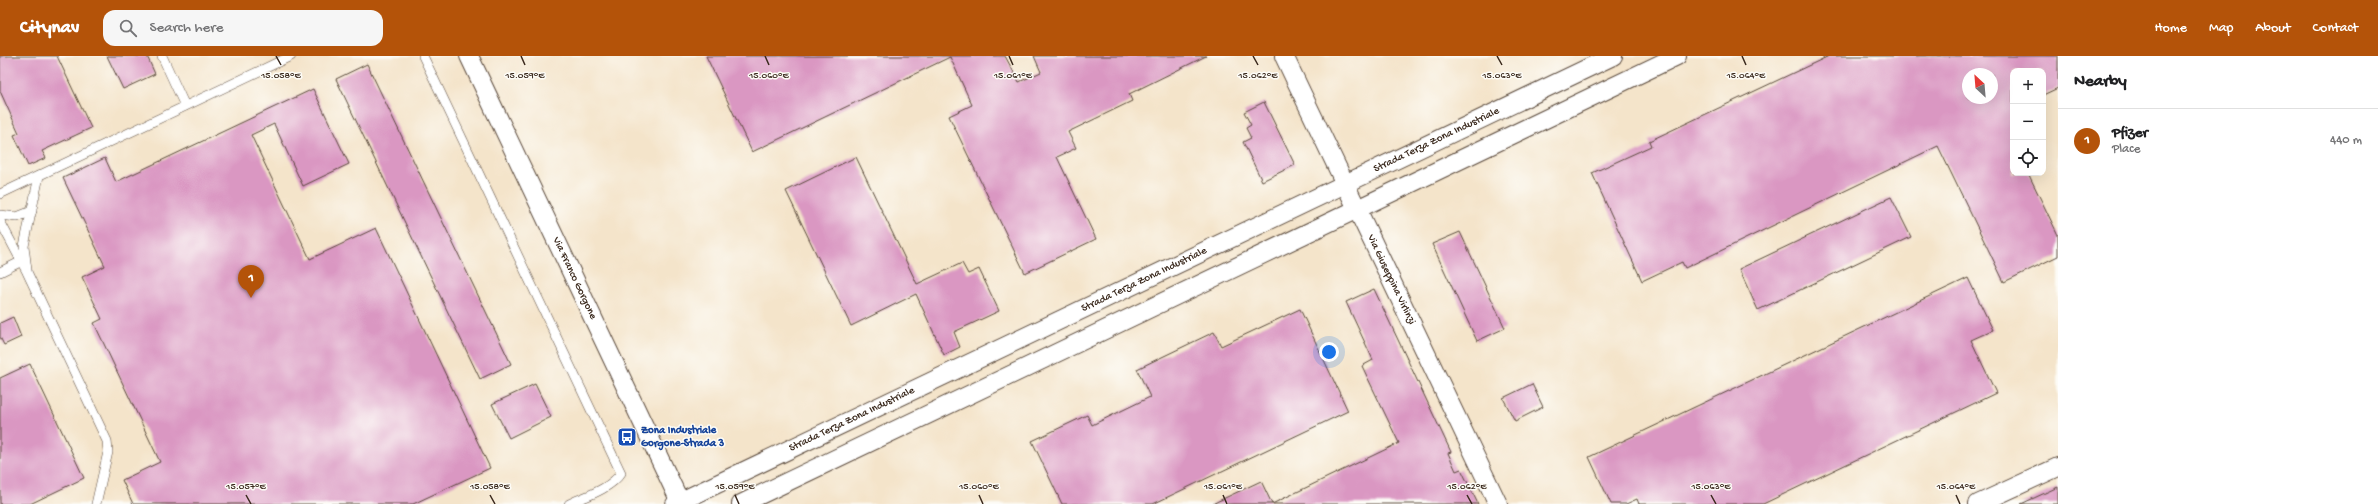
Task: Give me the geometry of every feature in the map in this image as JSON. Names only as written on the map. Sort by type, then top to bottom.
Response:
[{"type":"street","name":"Via Franco Gorgone","points":[[469,56],[679,503]]},
{"type":"street","name":"Via Giuseppina Virlinzi","points":[[1284,56],[1358,208],[1498,504]]},
{"type":"street","name":"Strada Terza Zona Industriale","points":[[679,503],[1613,56]]},
{"type":"street","points":[[741,504],[1677,56]]},
{"type":"street","points":[[1978,504],[2058,466]]},
{"type":"lane","points":[[162,56],[185,106]]},
{"type":"lane","points":[[0,194],[291,56]]},
{"type":"lane","points":[[423,56],[621,473],[616,480],[609,485],[569,504]]},
{"type":"lane","points":[[27,272],[24,246],[39,176]]},
{"type":"lane","points":[[0,215],[17,217],[32,211]]},
{"type":"lane","points":[[0,221],[20,262],[27,272],[107,441],[108,452],[96,504]]},
{"type":"lane","points":[[0,272],[20,262]]},
{"type":"building","points":[[0,56],[57,56],[91,128],[42,151],[46,158],[28,166],[14,135],[19,133],[0,91]]},
{"type":"building","points":[[107,56],[147,56],[155,74],[123,89]]},
{"type":"building","points":[[706,56],[1005,56],[1019,82],[1041,72],[1034,56],[1206,56],[1129,94],[1132,101],[1068,132],[1076,148],[1057,157],[1096,239],[1025,273],[949,116],[972,105],[950,57],[752,152]]},
{"type":"building","points":[[1829,56],[2058,56],[2058,88],[2046,94],[2046,68],[2010,68],[2010,176],[2029,176],[2058,235],[2058,256],[2004,282],[1938,146],[1685,268],[1682,262],[1642,281],[1592,173],[1651,146],[1649,141]]},
{"type":"building","points":[[367,64],[511,364],[480,379],[336,79]]},
{"type":"building","points":[[313,89],[349,164],[303,186],[274,124],[251,135],[310,259],[376,228],[490,468],[413,504],[133,504],[122,480],[160,462],[94,323],[102,319],[82,277],[105,266],[63,178],[105,158],[116,182]]},
{"type":"building","points":[[1264,102],[1295,165],[1262,181],[1243,142],[1251,138],[1246,128],[1251,125],[1244,112]]},
{"type":"building","points":[[856,157],[917,284],[962,263],[968,274],[979,269],[999,311],[954,332],[960,347],[944,355],[916,294],[851,326],[786,191]]},
{"type":"building","points":[[1891,197],[1911,237],[1758,310],[1739,269]]},
{"type":"building","points":[[1460,232],[1505,328],[1477,341],[1432,244]]},
{"type":"building","points":[[1968,278],[1993,330],[1971,340],[1996,393],[1763,504],[1639,504],[1637,499],[1626,504],[1611,504],[1589,457]]},
{"type":"building","points":[[1374,289],[1451,452],[1448,453],[1456,471],[1461,469],[1478,504],[1272,504],[1399,443],[1362,366],[1373,360],[1346,302]]},
{"type":"building","points":[[1300,309],[1348,411],[1153,504],[1062,504],[1032,441],[1087,415],[1092,425],[1150,397],[1137,369],[1214,332],[1221,346]]},
{"type":"building","points":[[13,317],[21,337],[4,345],[0,337],[0,323]]},
{"type":"building","points":[[30,364],[84,478],[30,504],[0,504],[0,378]]},
{"type":"building","points":[[535,384],[551,417],[509,438],[492,404]]},
{"type":"building","points":[[1532,384],[1543,407],[1515,421],[1503,398]]},
{"type":"building","points":[[1261,481],[1272,504],[1212,504]]},
{"type":"building","points":[[2058,487],[2058,504],[2021,504]]},
{"type":"place","name":"Pfizer","points":[[251,298]]},
{"type":"place","name":"Zona Industriale Gorgone-Strada 3","points":[[627,437]]}]
